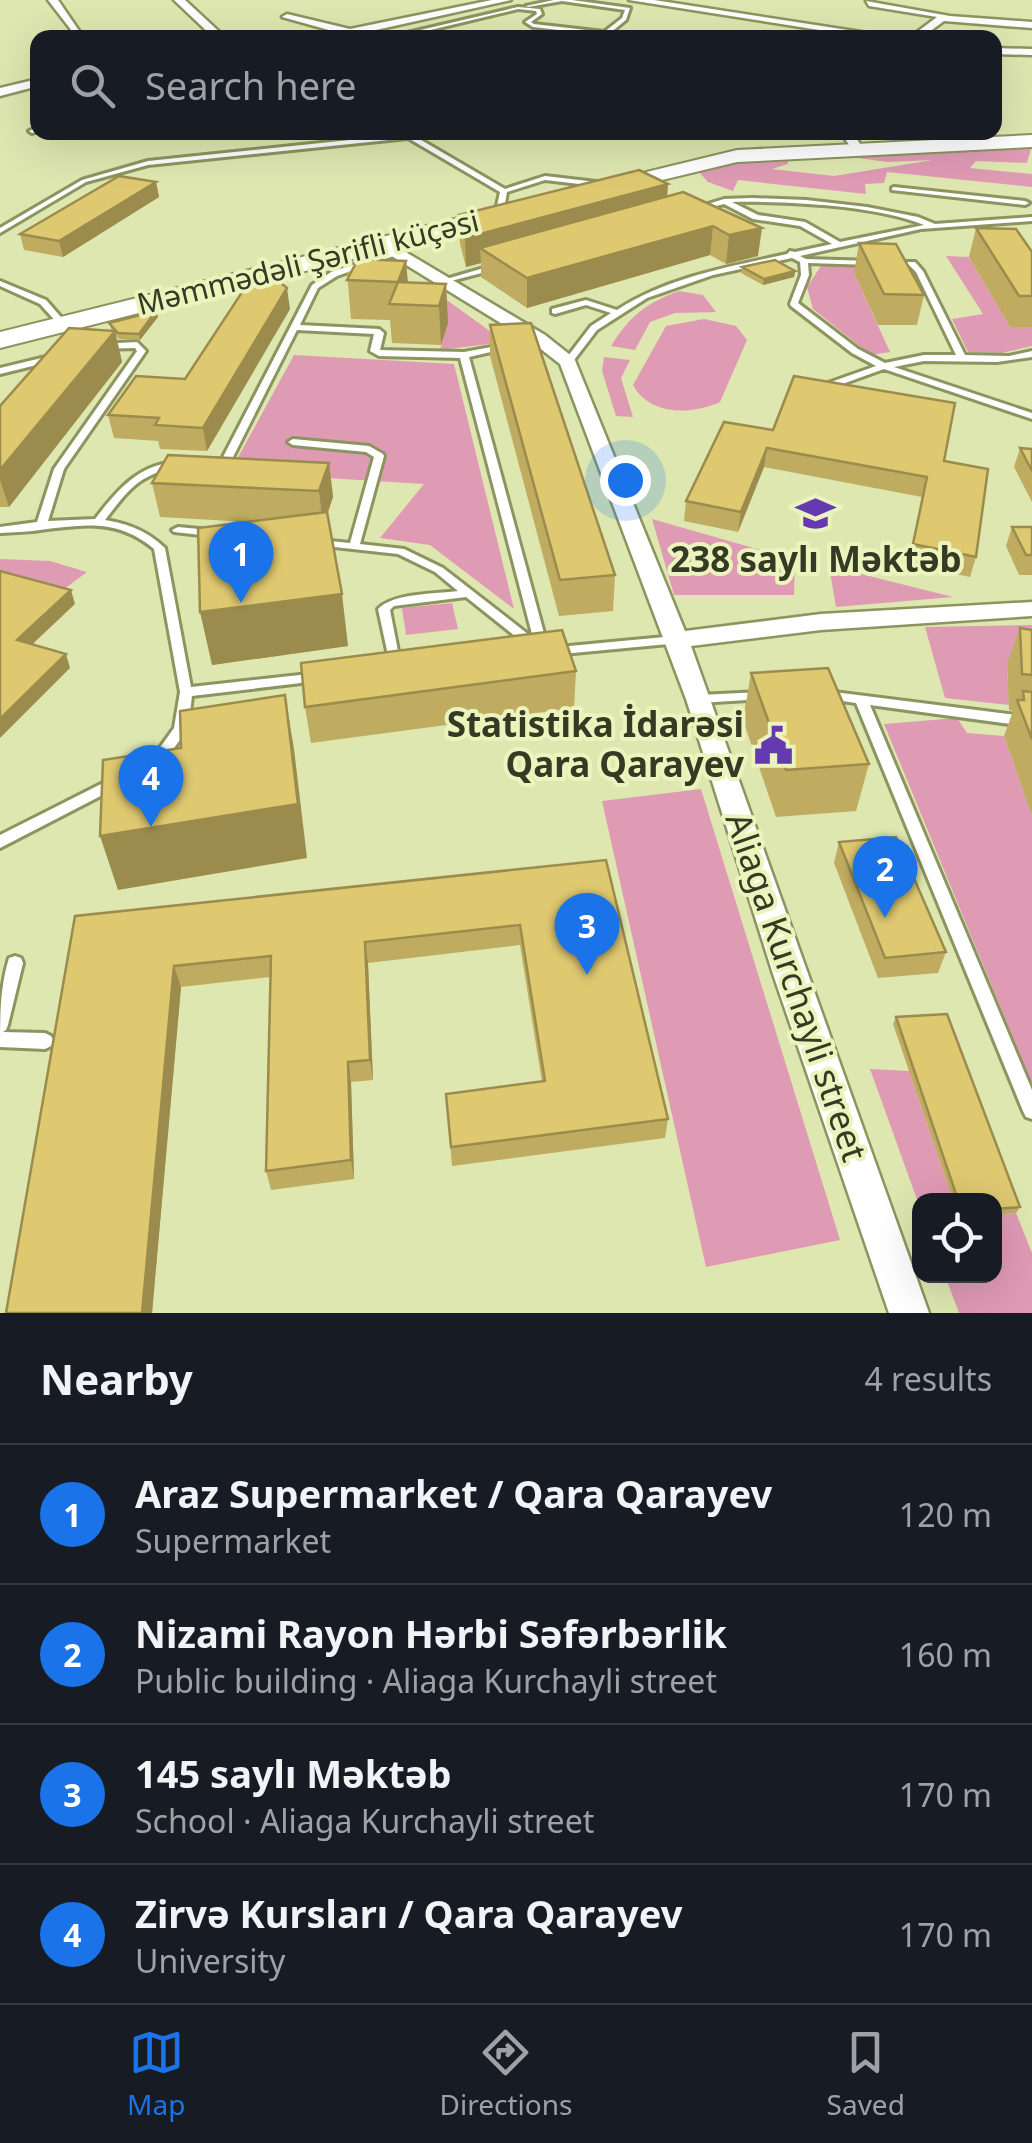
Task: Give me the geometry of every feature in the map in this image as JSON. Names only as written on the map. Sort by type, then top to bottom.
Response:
[{"type":"street","points":[[53,0],[78,30]]},
{"type":"street","points":[[179,0],[212,30]]},
{"type":"street","points":[[358,30],[506,0]]},
{"type":"street","points":[[634,0],[846,30]]},
{"type":"street","points":[[869,4],[946,15],[925,30]]},
{"type":"street","points":[[287,16],[340,30]]},
{"type":"street","points":[[942,18],[1032,25]]},
{"type":"street","points":[[815,30],[821,26]]},
{"type":"street","points":[[1002,51],[1032,52]]},
{"type":"street","points":[[0,92],[30,84]]},
{"type":"street","name":"Məmmədəli Şərifli küçəsi","points":[[0,340],[390,248],[499,214],[737,156],[853,141],[1032,141]]},
{"type":"street","name":"Aliaga Kurchayli street","points":[[390,248],[540,338],[568,362],[699,700],[789,974],[909,1313]]},
{"type":"street","points":[[675,640],[821,622],[1032,609]]},
{"type":"lane","points":[[423,30],[562,0],[628,8],[624,19],[610,30]]},
{"type":"lane","points":[[518,8],[538,10],[540,14],[528,22],[532,25],[578,30]]},
{"type":"lane","points":[[0,231],[84,181],[148,163],[352,140]]},
{"type":"lane","points":[[415,140],[504,191],[545,178],[613,186]]},
{"type":"lane","points":[[894,189],[1025,203]]},
{"type":"lane","points":[[499,214],[504,191]]},
{"type":"lane","points":[[964,197],[973,212],[1004,233]]},
{"type":"lane","points":[[687,212],[724,201],[793,202],[905,218],[934,226]]},
{"type":"lane","points":[[724,201],[756,217],[802,224],[837,244]]},
{"type":"lane","points":[[568,362],[594,328],[644,296],[711,272],[934,226],[1032,219]]},
{"type":"lane","points":[[98,522],[145,470],[159,464],[226,461],[294,327],[324,279],[390,248]]},
{"type":"lane","points":[[790,253],[804,261],[912,264],[962,358]]},
{"type":"lane","points":[[804,261],[804,275],[794,294],[794,304],[855,352],[883,366],[1032,416]]},
{"type":"lane","points":[[447,280],[502,264]]},
{"type":"lane","points":[[0,284],[43,302],[63,324]]},
{"type":"lane","points":[[555,311],[586,302],[618,313]]},
{"type":"lane","points":[[294,327],[376,331],[380,333],[374,350],[379,353],[464,355],[540,338]]},
{"type":"lane","points":[[41,527],[59,468],[142,351],[137,345],[120,344],[83,350]]},
{"type":"lane","points":[[0,370],[66,354]]},
{"type":"lane","points":[[1017,360],[1032,354]]},
{"type":"lane","points":[[464,355],[543,652]]},
{"type":"lane","points":[[831,385],[883,366],[934,357],[1032,364]]},
{"type":"lane","points":[[293,442],[369,449],[380,456],[354,547]]},
{"type":"lane","points":[[0,530],[98,522],[128,526],[146,534],[158,548],[186,692],[181,729],[162,758],[146,766]]},
{"type":"lane","points":[[178,530],[217,534]]},
{"type":"lane","points":[[296,541],[400,551],[439,570],[543,652]]},
{"type":"lane","points":[[396,668],[384,608],[392,602],[468,594]]},
{"type":"lane","points":[[524,654],[675,640]]},
{"type":"lane","points":[[377,670],[414,666]]},
{"type":"lane","points":[[186,692],[338,674]]},
{"type":"lane","points":[[699,700],[784,694]]},
{"type":"lane","points":[[814,694],[1032,722]]},
{"type":"lane","points":[[860,699],[1032,1111]]},
{"type":"lane","points":[[0,842],[130,774]]},
{"type":"lane","points":[[0,1026],[15,963]]},
{"type":"lane","points":[[0,1038],[45,1041]]},
{"type":"shaded area","points":[[1032,145],[1027,163],[976,161],[970,168],[1032,174],[1032,187],[887,172],[884,183],[865,184],[866,194],[738,180],[733,191],[708,182],[698,171],[747,161],[788,159],[788,164],[772,169],[834,176],[933,160],[887,162],[837,155]]},
{"type":"shaded area","points":[[946,256],[969,257],[1010,327],[1032,327],[1032,346],[1002,353],[968,352],[952,319],[983,314]]},
{"type":"shaded area","points":[[821,266],[874,266],[854,273],[890,352],[871,355],[813,309],[807,287]]},
{"type":"shaded area","points":[[433,290],[505,342],[440,350],[447,323]]},
{"type":"shaded area","points":[[679,291],[703,295],[716,312],[675,313],[650,322],[635,350],[611,346],[640,312]]},
{"type":"shaded area","points":[[704,319],[736,326],[747,340],[720,402],[684,411],[650,403],[633,385],[666,326]]},
{"type":"shaded area","points":[[294,355],[454,364],[514,609],[430,545],[380,538],[424,484],[230,472]]},
{"type":"shaded area","points":[[604,357],[630,360],[621,378],[633,417],[616,416],[602,371]]},
{"type":"shaded area","points":[[652,519],[795,560],[794,595],[674,595]]},
{"type":"shaded area","points":[[0,559],[50,561],[87,572],[52,598],[0,583]]},
{"type":"shaded area","points":[[829,566],[953,597],[836,607]]},
{"type":"shaded area","points":[[452,603],[458,629],[406,635],[402,608]]},
{"type":"shaded area","points":[[1032,625],[1032,669],[1007,665],[1009,705],[945,698],[925,627]]},
{"type":"shaded area","points":[[957,718],[967,733],[1004,736],[1032,816],[1032,1084],[884,724]]},
{"type":"shaded area","points":[[701,789],[840,1240],[706,1267],[602,801]]},
{"type":"shaded area","points":[[870,1069],[909,1071],[951,1193],[915,1193]]},
{"type":"shaded area","points":[[1016,1213],[1032,1253],[1032,1313],[959,1313],[948,1283],[1002,1283],[1002,1214]]},
{"type":"building","points":[[639,170],[668,184],[465,238],[459,215]]},
{"type":"building","points":[[119,176],[156,182],[59,241],[20,234]]},
{"type":"building","points":[[683,192],[762,228],[729,235],[713,226],[527,278],[480,248]]},
{"type":"building","points":[[976,228],[1016,229],[1032,252],[1032,296],[1019,296]]},
{"type":"building","points":[[859,243],[896,244],[924,295],[884,294]]},
{"type":"building","points":[[358,259],[406,261],[398,282],[347,280]]},
{"type":"building","points":[[775,260],[795,271],[764,279],[742,267]]},
{"type":"building","points":[[260,265],[287,288],[203,428],[155,425],[159,418],[108,415],[136,376],[185,379]]},
{"type":"building","points":[[398,282],[446,284],[439,306],[389,304]]},
{"type":"building","points":[[156,311],[139,334],[118,333],[109,323]]},
{"type":"building","points":[[531,323],[615,575],[560,580],[490,325]]},
{"type":"building","points":[[69,328],[115,331],[0,470],[0,406]]},
{"type":"building","points":[[794,376],[955,403],[944,461],[988,469],[976,557],[913,544],[927,477],[767,448],[741,512],[686,501],[724,422],[773,430]]},
{"type":"building","points":[[1020,448],[1032,449],[1032,471]]},
{"type":"building","points":[[168,455],[329,463],[319,491],[152,483]]},
{"type":"building","points":[[327,512],[342,594],[200,612],[198,528]]},
{"type":"building","points":[[1012,527],[1032,527],[1032,555],[1026,555]]},
{"type":"building","points":[[0,571],[71,590],[17,640],[66,654],[0,719]]},
{"type":"building","points":[[1020,628],[1032,630],[1032,675],[1022,674]]},
{"type":"building","points":[[562,630],[576,671],[305,707],[301,663]]},
{"type":"building","points":[[828,668],[869,764],[786,770],[751,673]]},
{"type":"building","points":[[1023,691],[1032,692],[1032,739],[1017,700],[1024,700]]},
{"type":"building","points":[[285,695],[298,804],[100,836],[103,760],[181,748],[180,711]]},
{"type":"building","points":[[896,837],[946,952],[885,958],[839,842]]},
{"type":"building","points":[[606,860],[668,1119],[451,1147],[446,1094],[545,1081],[520,925],[365,942],[370,1060],[348,1062],[351,1160],[266,1171],[271,956],[174,966],[142,1313],[6,1313],[75,916]]},
{"type":"building","points":[[947,1014],[1020,1207],[1002,1208],[1002,1193],[956,1193],[896,1017]]},
{"type":"place","name":"238 saylı Məktəb","points":[[816,513]]},
{"type":"place","name":"Araz Supermarket / Qara Qarayev","points":[[241,603]]},
{"type":"place","name":"Statistika İdarəsi Qara Qarayev","points":[[774,745]]},
{"type":"place","name":"Zirvə Kursları / Qara Qarayev","points":[[151,827]]},
{"type":"place","name":"Nizami Rayon Hərbi Səfərbərlik","points":[[885,918]]},
{"type":"place","name":"145 saylı Məktəb","points":[[587,975]]}]
